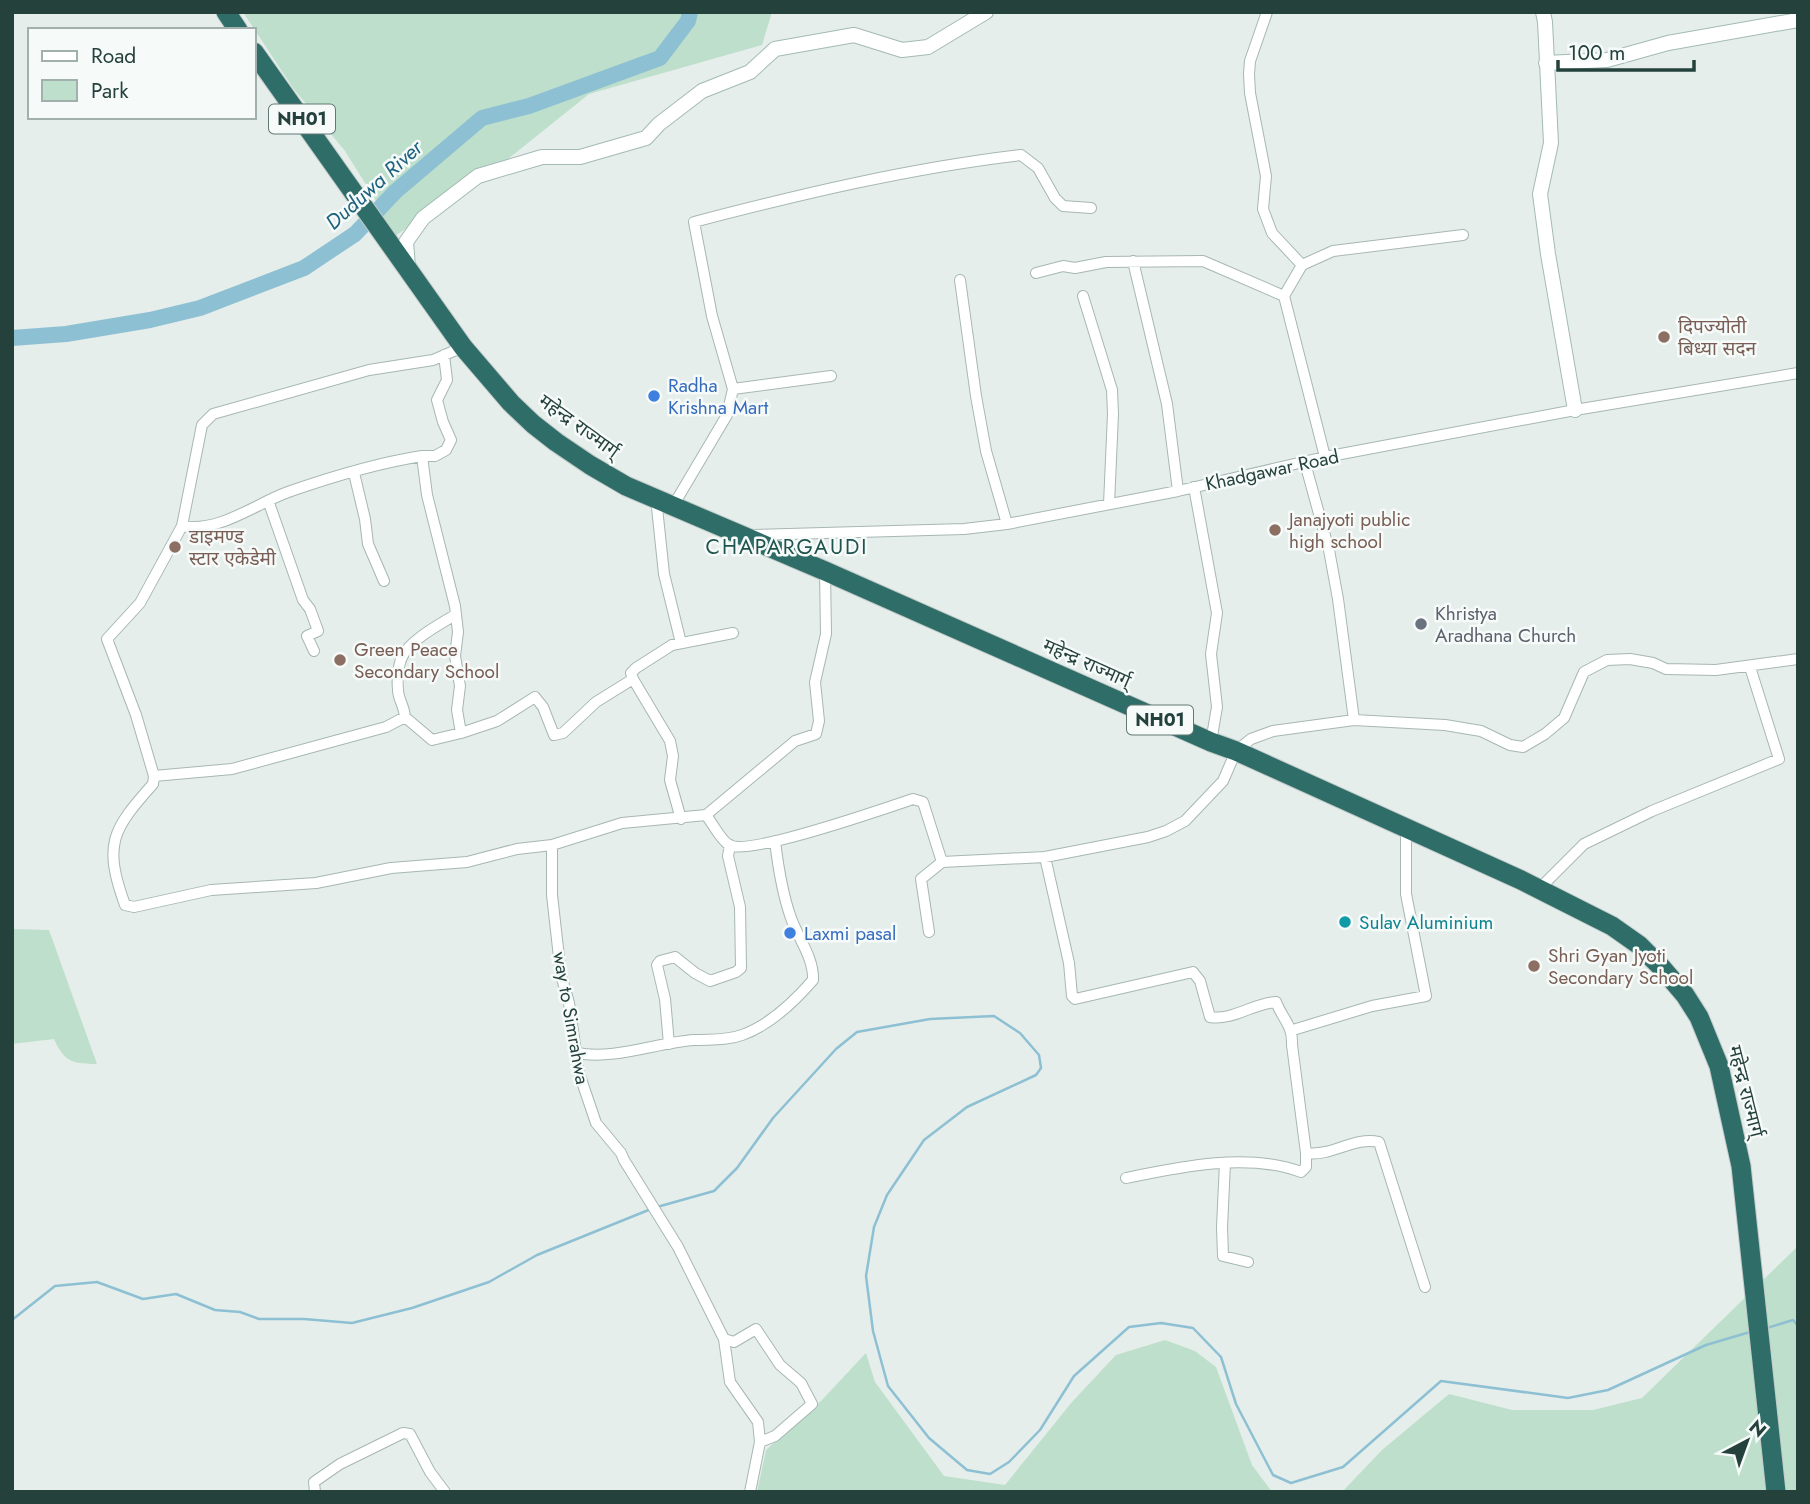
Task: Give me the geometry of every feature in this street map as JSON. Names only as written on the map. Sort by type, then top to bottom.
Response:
[{"type":"highway","points":[[226,12],[237,28]]},
{"type":"highway","name":"महेन्द्र राज्मार्ग्","points":[[256,55],[463,347],[533,424],[590,466],[626,486],[1237,751],[1539,890],[1612,926],[1639,945],[1685,995],[1699,1017],[1719,1066],[1738,1153],[1776,1492]]},
{"type":"street","points":[[408,267],[406,242],[423,218],[478,176],[542,157],[580,157],[646,138],[659,124],[702,91],[750,72],[775,49],[854,35],[902,50],[928,47],[986,12]]},
{"type":"street","points":[[1266,12],[1250,61],[1249,74],[1250,93],[1266,176],[1263,209],[1272,233],[1302,265]]},
{"type":"street","points":[[1543,12],[1551,143],[1540,194],[1575,410]]},
{"type":"street","points":[[1546,63],[1607,60],[1668,43],[1798,20]]},
{"type":"street","points":[[681,643],[664,573],[664,502],[727,415],[733,389],[712,316],[694,222],[845,185],[980,159],[1021,155],[1038,168],[1055,198],[1063,206],[1091,208]]},
{"type":"street","points":[[1325,457],[1284,296],[1302,265],[1334,251],[1463,235]]},
{"type":"street","points":[[1133,261],[1167,404],[1178,491]]},
{"type":"street","points":[[1036,273],[1063,266],[1075,268],[1106,262],[1203,261],[1284,296]]},
{"type":"street","points":[[960,280],[986,450],[1007,524]]},
{"type":"street","points":[[1083,296],[1112,390],[1110,504]]},
{"type":"street","points":[[463,347],[433,360],[369,370],[213,414],[202,425],[182,526],[140,603],[107,639],[136,715],[154,776],[153,784],[121,823],[113,841],[115,870],[125,905],[134,907],[211,890],[316,883],[391,868],[467,862],[517,849],[552,845],[622,823],[681,819],[701,814],[706,815],[730,845],[736,847],[775,841],[918,799],[923,802],[942,862]]},
{"type":"street","points":[[182,526],[199,527],[230,519],[287,493],[390,461],[435,456],[446,450],[451,440],[438,400],[447,380],[444,355]]},
{"type":"street","name":"Khadgawar Road","points":[[743,536],[964,529],[1007,524],[1178,491],[1305,464],[1325,457],[1575,410],[1798,373]]},
{"type":"street","points":[[733,389],[831,376]]},
{"type":"street","points":[[422,456],[427,495],[455,606],[458,632],[455,656],[460,686],[457,710],[461,733]]},
{"type":"street","points":[[1305,464],[1329,550],[1353,720]]},
{"type":"street","points":[[354,472],[368,544],[384,581]]},
{"type":"street","points":[[1194,487],[1217,613],[1210,654],[1217,707],[1211,742]]},
{"type":"street","points":[[269,503],[303,600],[310,609],[318,631],[307,636],[314,651]]},
{"type":"street","points":[[706,815],[795,741],[817,734],[819,721],[815,682],[826,634],[825,571]]},
{"type":"street","points":[[455,615],[428,632],[402,655],[399,668],[398,694],[404,705],[405,717],[432,740],[497,721],[535,697],[554,734],[563,733],[596,702],[633,678]]},
{"type":"street","points":[[681,819],[670,780],[673,757],[670,741],[631,673],[672,645],[733,633]]},
{"type":"street","points":[[929,932],[920,879],[942,862],[1045,857],[1148,837],[1185,821],[1223,781],[1237,751],[1251,740],[1273,731],[1353,720],[1445,725],[1481,731],[1510,745],[1523,747],[1564,718],[1584,672],[1607,660],[1630,659],[1687,670],[1750,667],[1798,659]]},
{"type":"street","points":[[1539,890],[1584,844],[1652,811],[1779,759],[1750,667]]},
{"type":"street","points":[[154,776],[232,769],[386,727],[405,717]]},
{"type":"street","points":[[1293,1030],[1372,1006],[1426,996],[1406,894],[1406,830]]},
{"type":"street","points":[[577,1053],[594,1056],[744,1035],[787,1008],[813,980],[814,968],[790,916],[777,863],[775,841]]},
{"type":"street","name":"way to Simrahwa","points":[[552,845],[552,895],[558,946],[582,1083],[596,1123],[621,1153],[678,1247],[724,1339],[730,1382],[758,1422],[760,1442]]},
{"type":"street","points":[[669,1044],[657,965],[660,961],[675,957],[710,981],[741,968],[740,906],[728,856],[730,845]]},
{"type":"street","points":[[1045,857],[1069,963],[1072,996],[1075,999],[1193,972],[1200,981],[1210,1017],[1228,1016],[1268,1002],[1276,1002],[1293,1030],[1292,1045],[1306,1153],[1306,1167],[1301,1172],[1272,1165],[1225,1163],[1173,1168],[1126,1178]]},
{"type":"street","points":[[1306,1153],[1318,1155],[1368,1139],[1379,1142],[1425,1287]]},
{"type":"street","points":[[1225,1163],[1223,1256],[1248,1262]]},
{"type":"street","points":[[1210,1222],[1223,1220]]},
{"type":"street","points":[[724,1339],[734,1342],[756,1329],[780,1365],[801,1383],[812,1404],[775,1436],[760,1442],[750,1492]]},
{"type":"street","points":[[316,1492],[314,1482],[340,1464],[403,1433],[410,1434],[430,1472],[445,1492]]},
{"type":"green space","points":[[243,12],[772,12],[762,45],[589,94],[482,180],[390,239],[375,199],[345,151],[293,88]]},
{"type":"green space","points":[[12,929],[49,930],[97,1064],[70,1060],[62,1053],[54,1039],[12,1044]]},
{"type":"green space","points":[[1798,1246],[1798,1492],[1342,1492],[1382,1450],[1449,1394],[1512,1410],[1593,1410],[1642,1398]]},
{"type":"green space","points":[[1165,1340],[1195,1351],[1216,1367],[1252,1465],[1272,1492],[757,1492],[766,1450],[821,1401],[866,1353],[875,1382],[944,1476],[1005,1485],[1072,1402],[1116,1355]]},
{"type":"waterway","name":"Duduwa River","points":[[12,338],[66,334],[150,320],[200,308],[304,268],[355,234],[396,191],[482,118],[529,106],[660,58],[688,21],[690,12]]},
{"type":"waterway","points":[[657,1207],[714,1191],[737,1168],[773,1118],[836,1049],[857,1032],[930,1019],[994,1016],[1020,1033],[1039,1055],[1041,1068],[1036,1075],[967,1107],[924,1140],[887,1195],[874,1227],[866,1276],[873,1331],[888,1386],[929,1438],[967,1470],[990,1474],[1009,1462],[1040,1430],[1074,1376],[1129,1327],[1161,1323],[1193,1328],[1221,1357],[1236,1404],[1273,1475],[1291,1483],[1343,1467],[1441,1381],[1568,1398],[1608,1390],[1706,1345],[1750,1332]]},
{"type":"waterway","points":[[12,1320],[55,1286],[97,1282],[143,1299],[176,1294],[215,1310],[240,1312],[259,1319],[352,1323],[412,1308],[489,1282],[537,1255],[651,1209]]},
{"type":"waterway","points":[[1767,1328],[1793,1320],[1798,1326]]},
{"type":"place","name":"दिपज्योती बिध्या सदन","points":[[1664,337]]},
{"type":"place","name":"Radha Krishna Mart","points":[[654,396]]},
{"type":"place","name":"Janajyoti public high school","points":[[1275,530]]},
{"type":"place","name":"डाइमण्ड स्टार एकेडेमी","points":[[175,547]]},
{"type":"place","name":"Khristya Aradhana Church","points":[[1421,624]]},
{"type":"place","name":"Green Peace Secondary School","points":[[340,660]]},
{"type":"place","name":"Sulav Aluminium","points":[[1345,922]]},
{"type":"place","name":"Laxmi pasal","points":[[790,933]]},
{"type":"place","name":"Shri Gyan Jyoti Secondary School","points":[[1534,966]]},
{"type":"district","name":"CHAPARGAUDI","points":[[787,547]]}]
